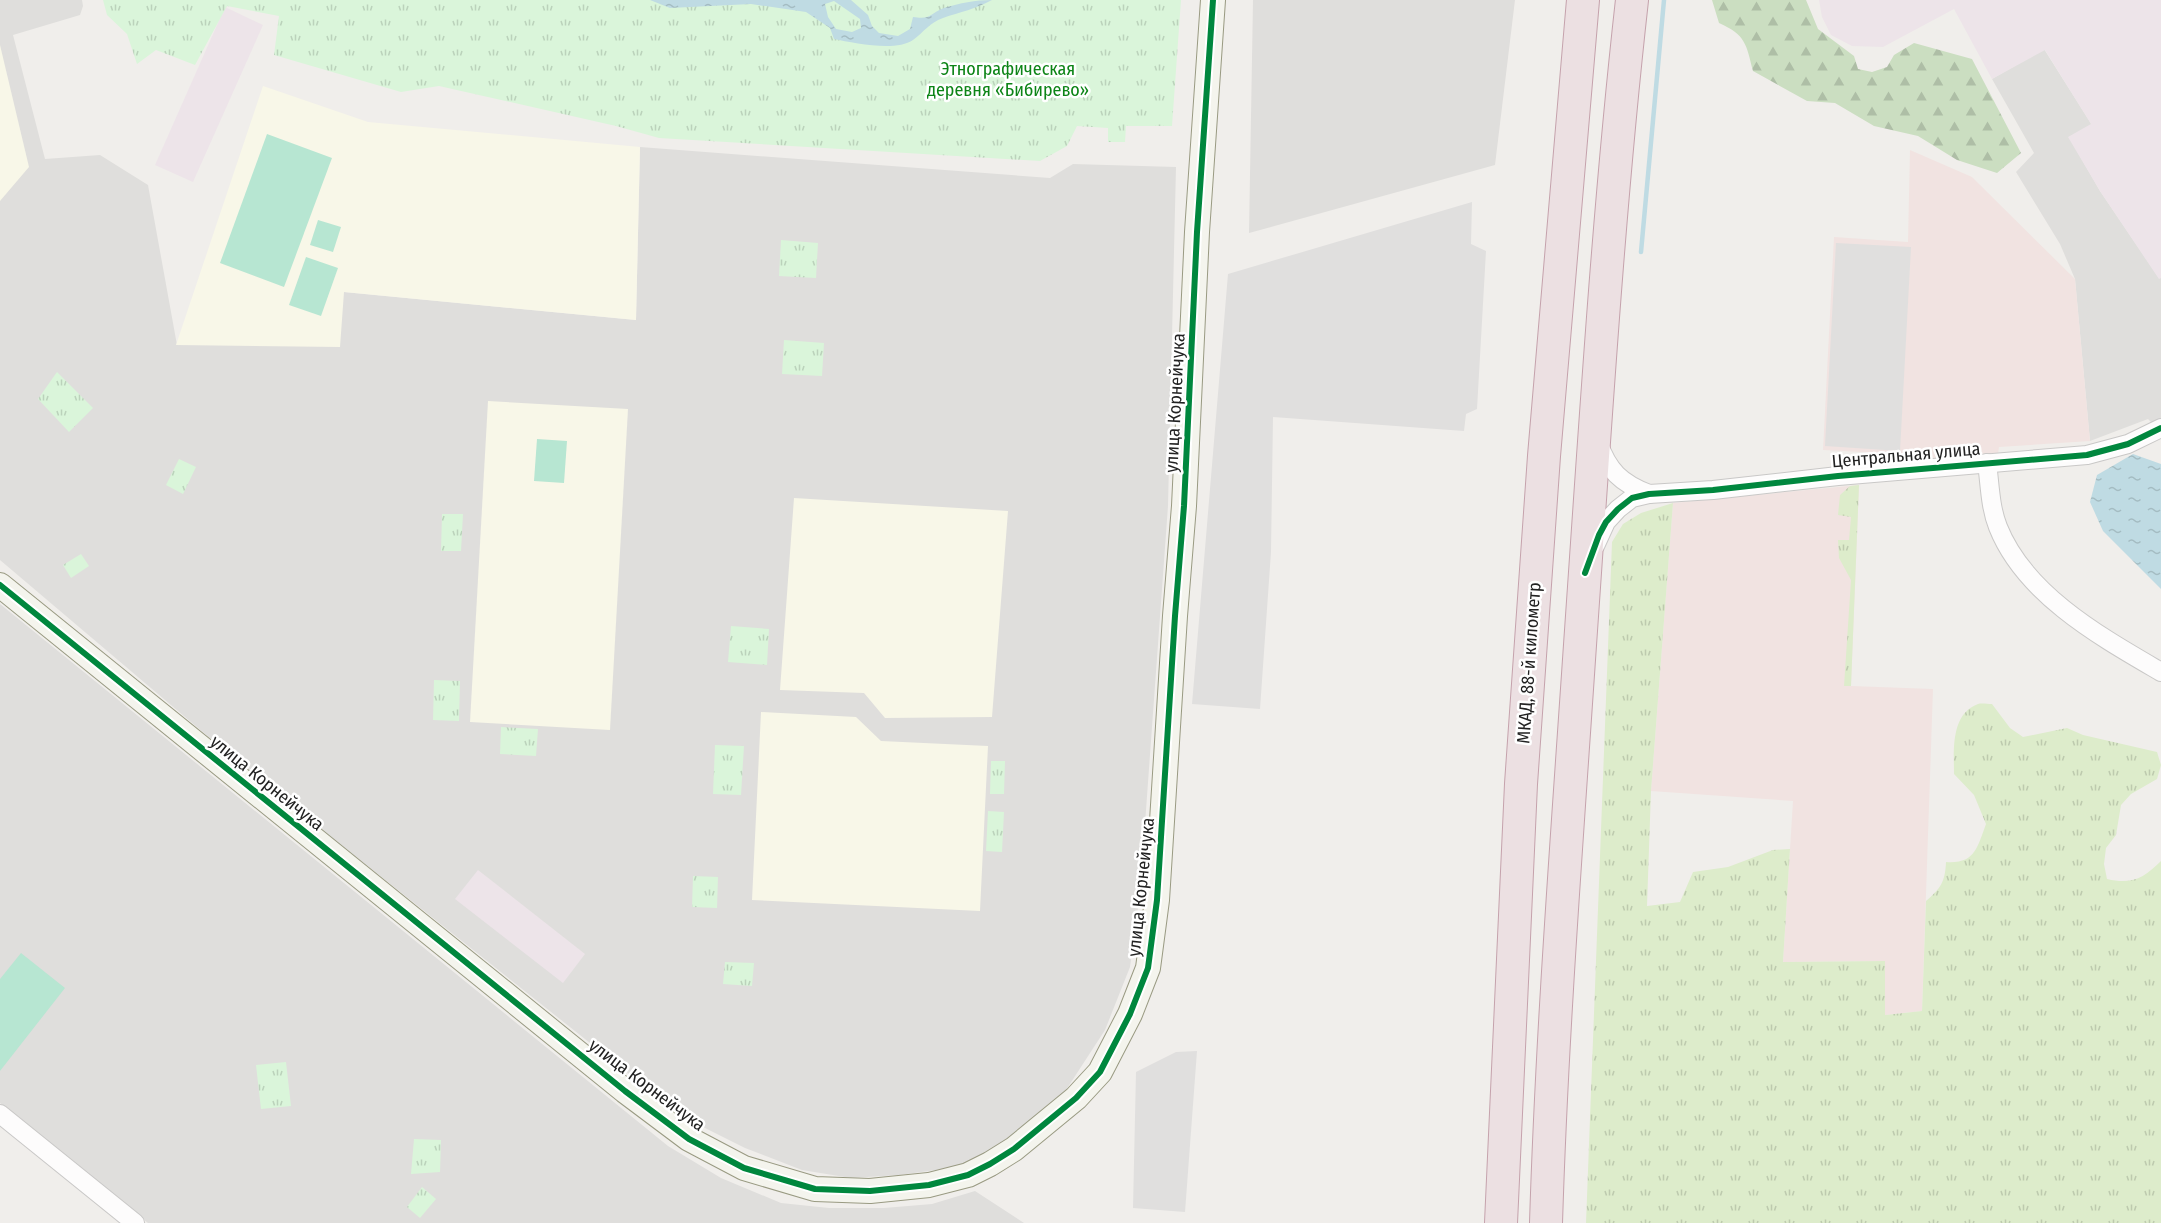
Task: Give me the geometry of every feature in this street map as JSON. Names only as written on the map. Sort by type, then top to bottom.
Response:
[{"type":"highway","name":"МКАД, 88-й километр","points":[[1501,1223],[1522,772],[1545,450],[1582,0]]},
{"type":"highway","points":[[1545,1223],[1551,1077],[1585,573],[1620,106],[1632,0]]},
{"type":"street","name":"улица Корнейчука","points":[[0,585],[625,1091],[689,1139],[744,1167],[815,1189],[870,1191],[929,1185],[968,1175],[1014,1149],[1076,1098],[1100,1072],[1130,1014],[1148,968],[1158,889],[1184,506],[1197,232],[1213,0]]},
{"type":"street","name":"Центральная улица","points":[[1649,494],[2087,455],[2128,444],[2161,428]]},
{"type":"street","points":[[1595,435],[1613,472],[1629,486],[1649,494]]},
{"type":"street","points":[[1987,464],[1991,501],[1997,525],[2007,547],[2021,568],[2046,594],[2098,636],[2161,672]]},
{"type":"street","points":[[1585,573],[1606,522],[1632,498],[1649,494]]},
{"type":"street","points":[[0,1114],[135,1223]]},
{"type":"shaded area","points":[[0,0],[82,0],[80,15],[13,35],[45,159],[100,155],[148,185],[177,345],[344,292],[636,320],[640,147],[1050,178],[1073,164],[1176,167],[1168,506],[1140,893],[1130,967],[1105,1030],[1066,1090],[1010,1139],[982,1156],[951,1168],[851,1178],[802,1170],[745,1148],[683,1117],[257,778],[0,560]]},
{"type":"shaded area","points":[[1253,0],[1515,0],[1495,165],[1249,233]]},
{"type":"shaded area","points":[[1819,0],[2161,0],[2161,278],[2159,279],[2100,191],[2068,137],[2091,124],[2045,50],[1992,79],[1954,9],[1883,47],[1852,46],[1831,35],[1822,17]]},
{"type":"shaded area","points":[[225,7],[263,25],[193,182],[155,165]]},
{"type":"shaded area","points":[[0,45],[29,167],[0,201]]},
{"type":"shaded area","points":[[2044,49],[2092,125],[2069,137],[2100,191],[2161,278],[2161,432],[2148,419],[2090,441],[2075,279],[2060,244],[2016,172],[2034,153],[1992,79]]},
{"type":"shaded area","points":[[263,86],[368,122],[640,147],[636,320],[344,292],[340,347],[176,345]]},
{"type":"shaded area","points":[[1910,150],[1972,177],[2075,279],[2090,441],[1999,447],[1998,454],[1900,461],[1900,454],[1823,450],[1834,237],[1908,242]]},
{"type":"shaded area","points":[[1472,202],[1471,244],[1486,251],[1477,409],[1466,414],[1464,431],[1273,417],[1271,552],[1260,709],[1192,704],[1228,274]]},
{"type":"shaded area","points":[[1836,243],[1911,247],[1900,451],[1825,446]]},
{"type":"shaded area","points":[[488,401],[628,409],[610,730],[470,722]]},
{"type":"shaded area","points":[[1859,485],[1851,686],[1933,689],[1922,1011],[1885,1015],[1885,961],[1783,962],[1793,801],[1651,791],[1673,503]]},
{"type":"shaded area","points":[[794,498],[1008,511],[992,717],[885,718],[864,693],[780,690]]},
{"type":"shaded area","points":[[0,604],[668,1146],[721,1178],[781,1203],[829,1208],[884,1208],[932,1204],[975,1191],[1024,1223],[148,1223],[0,1103]]},
{"type":"shaded area","points":[[761,712],[856,717],[881,741],[988,746],[980,911],[752,900]]},
{"type":"shaded area","points":[[478,870],[585,954],[563,983],[455,899]]},
{"type":"shaded area","points":[[1197,1051],[1185,1212],[1133,1208],[1136,1072],[1176,1052]]},
{"type":"green space","name":"Этнографическая деревня «Бибирево»","points":[[103,0],[1181,0],[1172,126],[1126,126],[1125,142],[1108,142],[1108,128],[1077,126],[1067,146],[1040,161],[659,138],[439,86],[401,92],[274,55],[279,16],[227,6],[195,65],[156,50],[137,64],[127,34],[107,15]]},
{"type":"green space","points":[[1712,0],[1806,0],[1818,29],[1854,56],[1858,69],[1872,72],[1887,67],[1894,55],[1914,43],[1972,59],[2021,153],[1997,173],[1957,160],[1918,136],[1874,126],[1835,103],[1807,101],[1753,71],[1744,41],[1735,32],[1719,23]]},
{"type":"green space","points":[[267,134],[332,158],[284,287],[220,263]]},
{"type":"green space","points":[[318,220],[341,227],[333,252],[310,245]]},
{"type":"green space","points":[[781,240],[818,243],[816,278],[779,276]]},
{"type":"green space","points":[[306,257],[338,268],[321,316],[289,305]]},
{"type":"green space","points":[[784,340],[824,343],[822,376],[782,374]]},
{"type":"green space","points":[[57,372],[93,408],[69,432],[38,399]]},
{"type":"green space","points":[[537,439],[567,441],[564,483],[534,481]]},
{"type":"green space","points":[[179,459],[196,467],[183,494],[166,485]]},
{"type":"green space","points":[[1859,485],[1851,686],[1844,686],[1851,580],[1839,558],[1838,540],[1849,540],[1851,517],[1838,515],[1840,495],[1850,486]]},
{"type":"green space","points":[[1673,503],[1651,791],[1647,906],[1680,902],[1693,872],[1728,867],[1773,850],[1790,849],[1783,962],[1885,961],[1885,1015],[1922,1011],[1926,901],[1941,884],[1945,875],[1946,862],[1956,862],[1969,857],[1977,847],[1986,824],[1974,795],[1954,774],[1956,734],[1962,716],[1978,704],[1992,704],[2010,728],[2023,737],[2067,728],[2083,735],[2157,752],[2161,765],[2157,779],[2131,794],[2121,805],[2116,835],[2106,848],[2104,864],[2107,879],[2124,881],[2143,876],[2161,861],[2161,1223],[1586,1223],[1612,542],[1623,524],[1641,513]]},
{"type":"green space","points":[[442,514],[463,514],[461,551],[441,551]]},
{"type":"green space","points":[[81,554],[89,566],[71,578],[63,565]]},
{"type":"green space","points":[[731,626],[769,629],[767,665],[728,662]]},
{"type":"green space","points":[[434,680],[460,681],[459,721],[433,720]]},
{"type":"green space","points":[[501,727],[538,729],[536,756],[500,754]]},
{"type":"green space","points":[[715,745],[744,746],[741,795],[713,794]]},
{"type":"green space","points":[[991,761],[1005,761],[1004,794],[990,794]]},
{"type":"green space","points":[[988,811],[1004,812],[1002,852],[986,851]]},
{"type":"green space","points":[[693,876],[718,877],[717,908],[692,907]]},
{"type":"green space","points":[[21,953],[65,988],[0,1071],[0,979]]},
{"type":"green space","points":[[725,962],[754,963],[752,986],[723,984]]},
{"type":"green space","points":[[286,1062],[291,1106],[261,1109],[256,1065]]},
{"type":"green space","points":[[414,1139],[441,1140],[440,1172],[411,1174]]},
{"type":"green space","points":[[422,1187],[436,1199],[420,1218],[407,1207]]},
{"type":"water","points":[[650,0],[851,0],[868,15],[872,26],[879,33],[898,36],[910,29],[913,17],[927,17],[944,8],[962,3],[992,0],[938,20],[906,44],[886,46],[834,39],[830,28],[806,12],[751,4],[670,8]],"holes":[[[834,1],[860,19],[861,28],[852,32],[836,29],[828,17],[825,4]]]},
{"type":"water","points":[[2133,454],[2161,464],[2161,589],[2103,531],[2090,502],[2097,475]]},
{"type":"waterway","points":[[1641,252],[1664,0]]},
{"type":"cycle path","points":[[0,585],[625,1091],[689,1139],[744,1168],[815,1189],[870,1191],[929,1185],[968,1175],[1014,1149],[1076,1098],[1100,1072],[1130,1014],[1148,968],[1157,900],[1184,506],[1197,232],[1213,0]]},
{"type":"cycle path","points":[[1585,573],[1606,522],[1632,498],[1649,494],[1713,490],[1838,476],[2087,455],[2128,444],[2161,428]]}]
